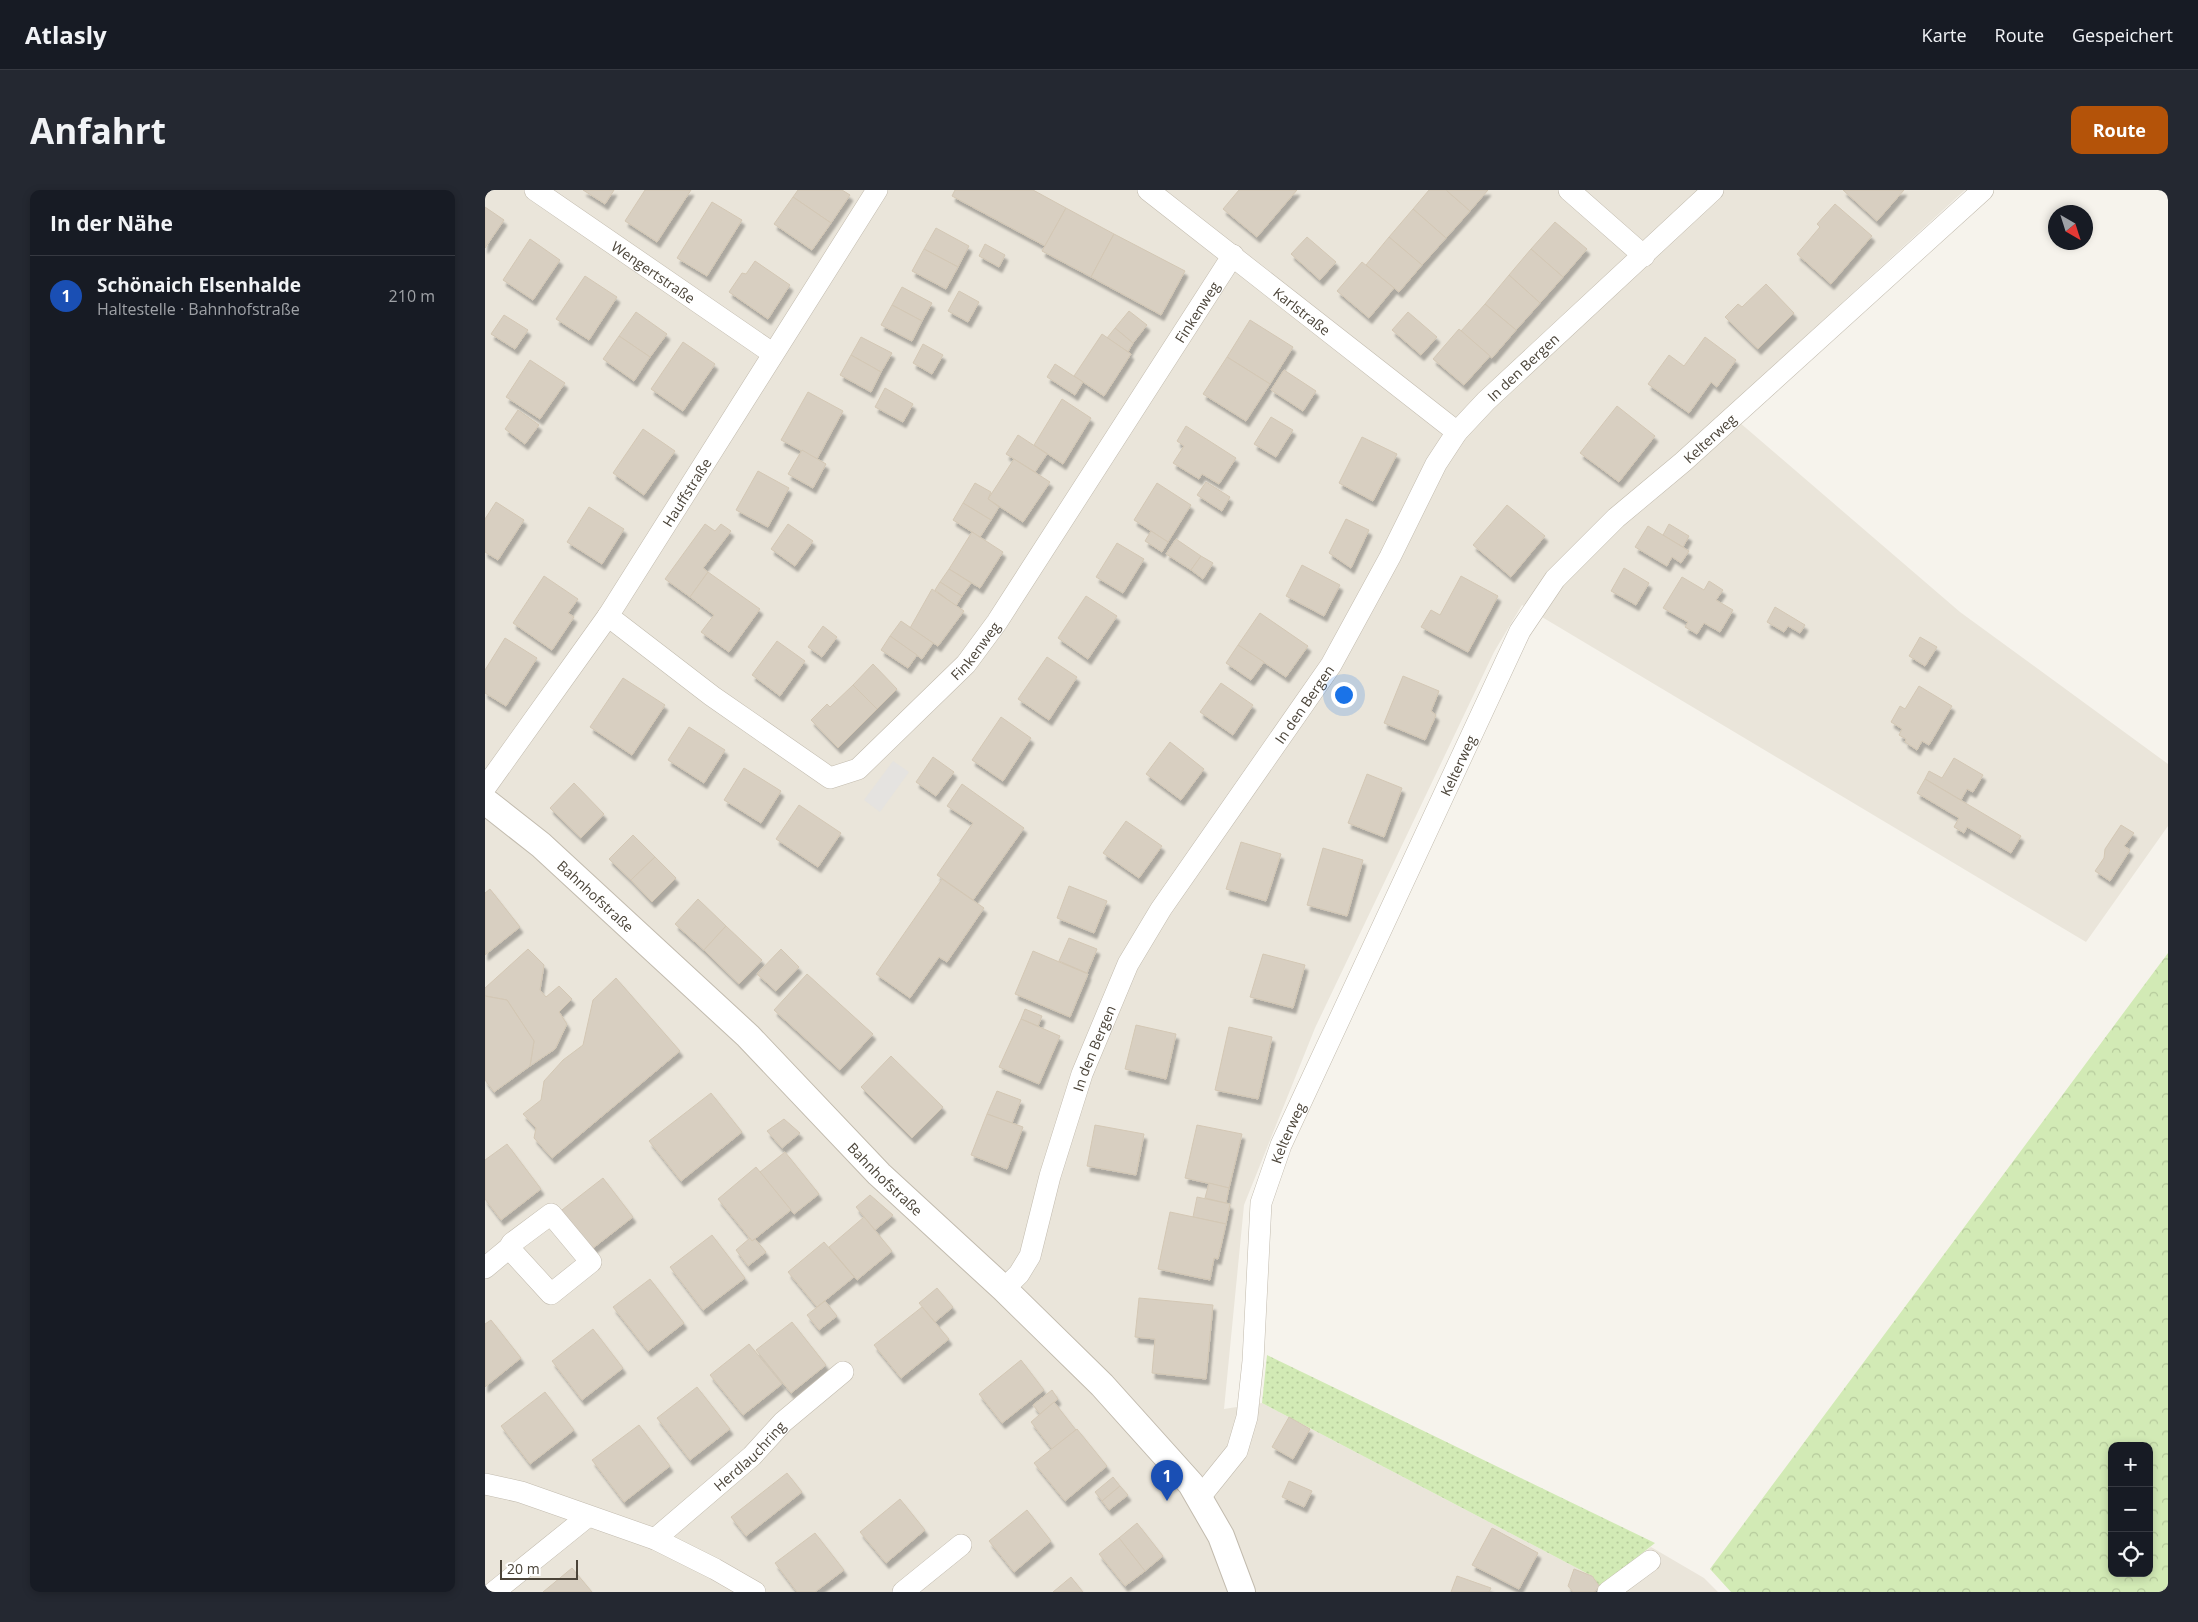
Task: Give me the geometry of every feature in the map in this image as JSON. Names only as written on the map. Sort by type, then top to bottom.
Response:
[{"type":"street","name":"Wengertstraße","points":[[535,190],[772,353]]},
{"type":"street","name":"Hauffstraße","points":[[485,788],[608,616],[730,426],[772,353],[877,190]]},
{"type":"street","name":"Karlstraße","points":[[1148,190],[1457,432]]},
{"type":"street","points":[[1569,190],[1644,256]]},
{"type":"street","name":"In den Bergen","points":[[1003,1288],[1019,1274],[1030,1256],[1051,1176],[1082,1074],[1128,964],[1161,909],[1331,665],[1390,557],[1436,464],[1457,432],[1486,401],[1713,190]]},
{"type":"street","name":"Kelterweg","points":[[1200,1497],[1237,1451],[1247,1417],[1253,1361],[1261,1203],[1281,1145],[1520,631],[1555,579],[1616,518],[1683,462],[1983,190]]},
{"type":"street","name":"Finkenweg","points":[[608,616],[712,696],[830,778],[858,769],[965,664],[997,622],[1233,255]]},
{"type":"street","name":"Bahnhofstraße","points":[[485,802],[541,845],[748,1036],[879,1174],[1003,1288],[1102,1385],[1191,1484],[1200,1497],[1221,1536],[1242,1592]]},
{"type":"street","points":[[485,1268],[509,1248]]},
{"type":"street","name":"Herdlauchring","points":[[655,1539],[752,1456],[783,1422],[843,1372]]},
{"type":"street","points":[[485,1484],[521,1492],[587,1517],[655,1539],[715,1569],[755,1592]]},
{"type":"street","points":[[494,1592],[587,1517]]},
{"type":"street","points":[[903,1592],[961,1545]]},
{"type":"street","points":[[1608,1592],[1650,1561]]},
{"type":"shaded area","points":[[485,190],[1965,190],[1725,410],[1960,612],[2168,764],[2168,826],[2086,942],[1522,605],[1494,652],[1315,1028],[1244,1205],[1224,1409],[1262,1403],[1592,1576],[1600,1587],[1651,1547],[1704,1578],[1718,1592],[485,1592]]},
{"type":"shaded area","points":[[893,761],[909,772],[880,812],[864,800]]},
{"type":"green space","points":[[2168,953],[2168,1592],[1731,1592],[1710,1569]]},
{"type":"green space","points":[[1267,1355],[1655,1543],[1600,1587],[1592,1576],[1262,1403]]},
{"type":"building","points":[[583,190],[614,190],[605,204]]},
{"type":"building","points":[[645,190],[691,190],[657,242],[625,221]]},
{"type":"building","points":[[798,190],[842,190],[850,195],[831,223],[793,197]]},
{"type":"building","points":[[955,190],[1033,190],[1066,208],[1045,246],[952,196]]},
{"type":"building","points":[[1239,190],[1297,190],[1257,237],[1223,209]]},
{"type":"building","points":[[1429,190],[1446,190],[1470,211],[1446,238],[1413,209]]},
{"type":"building","points":[[1446,190],[1488,190],[1470,211]]},
{"type":"building","points":[[1843,190],[1904,190],[1877,221]]},
{"type":"building","points":[[793,197],[831,223],[812,250],[774,224]]},
{"type":"building","points":[[712,202],[742,220],[707,276],[677,258]]},
{"type":"building","points":[[1835,204],[1872,236],[1831,284],[1797,254],[1820,227],[1817,224]]},
{"type":"building","points":[[485,207],[504,220],[485,248]]},
{"type":"building","points":[[1066,208],[1114,234],[1091,277],[1042,251]]},
{"type":"building","points":[[1413,209],[1446,238],[1422,265],[1389,237]]},
{"type":"building","points":[[1555,222],[1587,249],[1563,277],[1531,249]]},
{"type":"building","points":[[936,228],[969,246],[958,267],[924,249]]},
{"type":"building","points":[[1114,234],[1185,271],[1161,315],[1091,277]]},
{"type":"building","points":[[1307,237],[1336,262],[1320,280],[1291,254]]},
{"type":"building","points":[[1389,237],[1422,265],[1399,292],[1366,265]]},
{"type":"building","points":[[530,239],[560,260],[533,300],[503,280]]},
{"type":"building","points":[[985,244],[1005,255],[999,267],[979,256]]},
{"type":"building","points":[[924,249],[958,267],[946,289],[912,271]]},
{"type":"building","points":[[1531,249],[1563,277],[1540,303],[1509,275]]},
{"type":"building","points":[[755,261],[790,285],[768,319],[729,292],[742,273],[746,274]]},
{"type":"building","points":[[1362,262],[1394,288],[1369,318],[1337,291]]},
{"type":"building","points":[[1509,275],[1540,303],[1516,330],[1485,304]]},
{"type":"building","points":[[585,276],[617,297],[589,340],[556,319]]},
{"type":"building","points":[[1766,284],[1794,313],[1758,349],[1725,317],[1738,304],[1742,307]]},
{"type":"building","points":[[902,287],[932,303],[922,321],[892,305]]},
{"type":"building","points":[[959,291],[979,302],[968,322],[948,311]]},
{"type":"building","points":[[1485,304],[1516,330],[1492,358],[1461,331]]},
{"type":"building","points":[[892,305],[922,321],[912,341],[881,325]]},
{"type":"building","points":[[1129,311],[1147,325],[1133,343],[1115,328]]},
{"type":"building","points":[[636,312],[667,334],[650,357],[619,336]]},
{"type":"building","points":[[1408,312],[1437,337],[1421,355],[1392,330]]},
{"type":"building","points":[[504,315],[528,330],[515,349],[491,334]]},
{"type":"building","points":[[1250,320],[1293,347],[1270,384],[1227,357]]},
{"type":"building","points":[[1115,328],[1133,343],[1128,352],[1107,338]]},
{"type":"building","points":[[1459,329],[1490,356],[1464,385],[1433,359]]},
{"type":"building","points":[[1102,334],[1131,354],[1104,396],[1074,376]]},
{"type":"building","points":[[619,336],[650,357],[634,381],[603,359]]},
{"type":"building","points":[[861,337],[892,353],[881,372],[851,355]]},
{"type":"building","points":[[1705,337],[1736,360],[1717,387],[1711,382],[1689,413],[1648,384],[1669,355],[1684,366]]},
{"type":"building","points":[[683,342],[715,364],[683,411],[651,389]]},
{"type":"building","points":[[923,344],[943,355],[932,374],[913,363]]},
{"type":"building","points":[[851,355],[881,372],[871,392],[840,375]]},
{"type":"building","points":[[1227,357],[1270,384],[1246,421],[1203,394]]},
{"type":"building","points":[[530,360],[565,383],[540,419],[506,397]]},
{"type":"building","points":[[1055,364],[1083,382],[1075,395],[1047,377]]},
{"type":"building","points":[[1284,370],[1316,391],[1303,411],[1271,390]]},
{"type":"building","points":[[885,388],[913,404],[903,422],[875,407]]},
{"type":"building","points":[[808,392],[843,411],[817,459],[781,440]]},
{"type":"building","points":[[1062,399],[1091,418],[1063,464],[1034,445]]},
{"type":"building","points":[[1617,406],[1655,436],[1619,482],[1580,453]]},
{"type":"building","points":[[518,410],[539,425],[525,444],[505,429]]},
{"type":"building","points":[[1271,417],[1293,430],[1276,457],[1254,444]]},
{"type":"building","points":[[1186,426],[1236,458],[1219,484],[1202,474],[1199,479],[1173,463],[1184,446],[1177,441]]},
{"type":"building","points":[[643,429],[675,451],[644,495],[613,473]]},
{"type":"building","points":[[1018,435],[1047,454],[1035,472],[1006,454]]},
{"type":"building","points":[[1362,437],[1397,454],[1373,501],[1339,483]]},
{"type":"building","points":[[802,450],[826,464],[813,488],[788,474]]},
{"type":"building","points":[[1014,459],[1050,482],[1023,522],[988,499]]},
{"type":"building","points":[[758,471],[789,488],[768,527],[736,510]]},
{"type":"building","points":[[1206,482],[1230,497],[1222,511],[1197,495]]},
{"type":"building","points":[[975,483],[991,492],[988,499],[999,507],[991,520],[963,503]]},
{"type":"building","points":[[1157,483],[1191,505],[1168,542],[1134,520]]},
{"type":"building","points":[[496,502],[524,520],[498,560],[485,552],[485,519]]},
{"type":"building","points":[[963,503],[991,520],[980,537],[953,520]]},
{"type":"building","points":[[1507,505],[1545,536],[1511,577],[1473,545]]},
{"type":"building","points":[[589,507],[624,529],[602,564],[567,542]]},
{"type":"building","points":[[1346,519],[1369,530],[1351,568],[1329,553]]},
{"type":"building","points":[[705,524],[715,531],[721,524],[731,531],[703,568],[708,572],[690,597],[665,579]]},
{"type":"building","points":[[788,524],[813,541],[795,566],[771,549]]},
{"type":"building","points":[[1669,524],[1689,536],[1683,547],[1663,535]]},
{"type":"building","points":[[1648,526],[1689,551],[1681,563],[1672,557],[1667,566],[1635,547]]},
{"type":"building","points":[[1151,531],[1168,542],[1162,552],[1145,541]]},
{"type":"building","points":[[972,532],[1003,552],[980,588],[949,569]]},
{"type":"building","points":[[1176,539],[1201,556],[1191,570],[1166,554]]},
{"type":"building","points":[[1117,543],[1144,559],[1123,593],[1096,577]]},
{"type":"building","points":[[1201,556],[1213,563],[1203,579],[1191,570]]},
{"type":"building","points":[[1302,565],[1340,585],[1324,616],[1286,596]]},
{"type":"building","points":[[1624,568],[1649,583],[1636,605],[1611,591]]},
{"type":"building","points":[[949,569],[971,583],[962,596],[940,582]]},
{"type":"building","points":[[708,572],[760,609],[729,652],[701,632],[714,615],[690,597]]},
{"type":"building","points":[[544,576],[578,599],[568,613],[574,617],[552,650],[513,623]]},
{"type":"building","points":[[1461,576],[1498,596],[1468,652],[1421,627],[1431,610],[1440,615]]},
{"type":"building","points":[[1682,577],[1704,590],[1709,581],[1723,590],[1716,600],[1733,610],[1720,632],[1704,623],[1697,634],[1685,627],[1688,622],[1663,608]]},
{"type":"building","points":[[940,582],[962,596],[956,606],[935,590]]},
{"type":"building","points":[[932,589],[964,611],[938,646],[910,628]]},
{"type":"building","points":[[1086,596],[1117,616],[1088,659],[1058,638]]},
{"type":"building","points":[[1775,607],[1805,625],[1800,633],[1788,626],[1784,632],[1767,622]]},
{"type":"building","points":[[1260,613],[1308,646],[1286,677],[1238,645]]},
{"type":"building","points":[[901,621],[933,643],[922,659],[890,636]]},
{"type":"building","points":[[823,626],[837,637],[822,657],[808,647]]},
{"type":"building","points":[[890,636],[917,655],[908,668],[881,650]]},
{"type":"building","points":[[1920,637],[1937,647],[1925,666],[1909,656]]},
{"type":"building","points":[[505,638],[537,658],[506,706],[485,693],[485,670]]},
{"type":"building","points":[[777,641],[805,661],[780,696],[752,675]]},
{"type":"building","points":[[1238,645],[1264,662],[1251,680],[1226,663]]},
{"type":"building","points":[[1047,657],[1077,677],[1049,720],[1018,699]]},
{"type":"building","points":[[873,664],[897,689],[877,709],[853,685]]},
{"type":"building","points":[[1403,676],[1439,691],[1431,711],[1436,715],[1425,740],[1384,723]]},
{"type":"building","points":[[623,678],[665,705],[632,755],[590,727]]},
{"type":"building","points":[[1221,683],[1253,705],[1233,735],[1200,712]]},
{"type":"building","points":[[853,685],[877,709],[838,748],[811,720],[827,704],[830,707]]},
{"type":"building","points":[[1919,686],[1952,706],[1929,745],[1922,741],[1917,750],[1905,742],[1906,739],[1899,735],[1902,729],[1891,722],[1900,706],[1905,709]]},
{"type":"building","points":[[1001,717],[1031,738],[1003,781],[972,760]]},
{"type":"building","points":[[689,727],[725,750],[704,783],[668,760]]},
{"type":"building","points":[[1170,742],[1204,769],[1181,800],[1146,774]]},
{"type":"building","points":[[933,757],[954,772],[936,796],[916,782]]},
{"type":"building","points":[[1954,758],[1983,775],[1973,792],[1967,789],[1961,800],[1925,779],[1929,771],[1942,778]]},
{"type":"building","points":[[744,768],[781,791],[761,823],[724,800]]},
{"type":"building","points":[[1367,774],[1402,788],[1384,837],[1348,823]]},
{"type":"building","points":[[1925,779],[2021,836],[2011,853],[1967,827],[1964,833],[1954,827],[1959,818],[1917,793]]},
{"type":"building","points":[[574,783],[604,814],[581,838],[550,808]]},
{"type":"building","points":[[962,784],[1024,828],[973,900],[937,875],[973,823],[947,806]]},
{"type":"building","points":[[799,805],[841,833],[818,867],[776,839]]},
{"type":"building","points":[[1126,821],[1162,846],[1139,878],[1103,853]]},
{"type":"building","points":[[2121,825],[2134,833],[2124,846],[2130,850],[2110,881],[2095,871],[2104,858],[2105,849]]},
{"type":"building","points":[[633,835],[655,857],[631,880],[609,859]]},
{"type":"building","points":[[1241,842],[1281,854],[1266,901],[1226,889]]},
{"type":"building","points":[[1323,848],[1363,860],[1347,916],[1307,905]]},
{"type":"building","points":[[655,857],[676,878],[652,902],[631,880]]},
{"type":"building","points":[[942,879],[984,908],[947,962],[939,957],[910,998],[876,974]]},
{"type":"building","points":[[1069,886],[1107,901],[1094,933],[1057,918]]},
{"type":"building","points":[[490,889],[520,927],[485,955],[485,893]]},
{"type":"building","points":[[698,899],[726,926],[704,950],[675,924]]},
{"type":"building","points":[[726,926],[762,960],[739,984],[704,950]]},
{"type":"building","points":[[1069,938],[1097,949],[1087,973],[1059,961]]},
{"type":"building","points":[[528,949],[544,965],[540,990],[546,997],[559,986],[572,999],[559,1012],[567,1024],[555,1049],[530,1066],[534,1041],[507,1000],[485,996],[485,988]]},
{"type":"building","points":[[781,949],[799,967],[776,991],[757,974]]},
{"type":"building","points":[[1033,951],[1088,974],[1070,1017],[1015,994]]},
{"type":"building","points":[[1263,954],[1305,965],[1293,1008],[1250,997]]},
{"type":"building","points":[[807,974],[873,1034],[840,1070],[774,1010]]},
{"type":"building","points":[[616,978],[680,1051],[552,1158],[534,1138],[536,1128],[523,1114],[541,1100],[544,1081],[563,1060],[583,1045],[593,1000]]},
{"type":"building","points":[[485,996],[507,1000],[534,1041],[530,1066],[494,1092],[485,1080]]},
{"type":"building","points":[[1025,1009],[1042,1016],[1038,1026],[1021,1019]]},
{"type":"building","points":[[1021,1019],[1060,1036],[1039,1084],[999,1067]]},
{"type":"building","points":[[1136,1025],[1176,1034],[1166,1079],[1125,1069]]},
{"type":"building","points":[[1229,1027],[1272,1037],[1258,1099],[1215,1090]]},
{"type":"building","points":[[891,1056],[943,1107],[912,1138],[861,1087]]},
{"type":"building","points":[[997,1091],[1021,1100],[1012,1123],[987,1114]]},
{"type":"building","points":[[711,1093],[742,1132],[681,1181],[649,1141]]},
{"type":"building","points":[[987,1114],[1023,1127],[1007,1169],[971,1155]]},
{"type":"building","points":[[784,1119],[800,1133],[782,1148],[767,1131]]},
{"type":"building","points":[[1095,1125],[1144,1134],[1136,1175],[1087,1166]]},
{"type":"building","points":[[1197,1125],[1242,1134],[1229,1188],[1185,1178]]},
{"type":"building","points":[[507,1144],[541,1189],[501,1220],[485,1199],[485,1160]]},
{"type":"building","points":[[785,1152],[819,1194],[794,1214],[760,1172]]},
{"type":"building","points":[[756,1167],[791,1210],[752,1241],[718,1199]]},
{"type":"building","points":[[603,1178],[633,1217],[588,1252],[558,1213]]},
{"type":"building","points":[[1209,1183],[1229,1188],[1226,1203],[1205,1198]]},
{"type":"building","points":[[870,1195],[893,1215],[875,1230],[856,1207]]},
{"type":"building","points":[[1197,1197],[1230,1204],[1226,1224],[1193,1217]]},
{"type":"building","points":[[1170,1212],[1226,1224],[1218,1259],[1214,1258],[1210,1280],[1158,1269]]},
{"type":"building","points":[[864,1217],[892,1251],[857,1280],[829,1247]]},
{"type":"building","points":[[712,1235],[745,1278],[703,1310],[670,1267]]},
{"type":"building","points":[[750,1238],[752,1241],[755,1239],[766,1252],[748,1266],[736,1250]]},
{"type":"building","points":[[824,1242],[854,1277],[817,1307],[788,1272]]},
{"type":"building","points":[[650,1279],[684,1323],[648,1351],[613,1307]]},
{"type":"building","points":[[937,1288],[953,1307],[935,1322],[919,1303]]},
{"type":"building","points":[[1139,1298],[1213,1305],[1206,1379],[1152,1373],[1155,1339],[1135,1337]]},
{"type":"building","points":[[825,1301],[837,1316],[819,1330],[807,1315]]},
{"type":"building","points":[[922,1307],[949,1339],[901,1378],[874,1345]]},
{"type":"building","points":[[491,1320],[521,1358],[485,1387],[485,1324]]},
{"type":"building","points":[[792,1322],[826,1365],[791,1393],[756,1350]]},
{"type":"building","points":[[593,1329],[623,1368],[582,1400],[552,1361]]},
{"type":"building","points":[[749,1344],[782,1384],[743,1415],[710,1375]]},
{"type":"building","points":[[1021,1360],[1044,1390],[1002,1423],[979,1394]]},
{"type":"building","points":[[697,1387],[730,1429],[690,1460],[657,1418]]},
{"type":"building","points":[[1052,1390],[1058,1399],[1040,1414],[1033,1405]]},
{"type":"building","points":[[545,1392],[574,1430],[530,1464],[501,1426]]},
{"type":"building","points":[[1054,1402],[1076,1430],[1052,1449],[1031,1422]]},
{"type":"building","points":[[1289,1417],[1310,1429],[1293,1459],[1272,1447]]},
{"type":"building","points":[[639,1425],[670,1466],[624,1502],[592,1460]]},
{"type":"building","points":[[1077,1429],[1107,1466],[1065,1501],[1034,1463]]},
{"type":"building","points":[[787,1473],[802,1492],[746,1536],[731,1517]]},
{"type":"building","points":[[1113,1477],[1120,1486],[1102,1501],[1095,1492]]},
{"type":"building","points":[[1289,1481],[1312,1491],[1304,1507],[1282,1497]]},
{"type":"building","points":[[1120,1486],[1128,1495],[1109,1510],[1102,1501]]},
{"type":"building","points":[[900,1499],[925,1530],[886,1563],[860,1532]]},
{"type":"building","points":[[1027,1510],[1051,1541],[1014,1572],[989,1541]]},
{"type":"building","points":[[1137,1523],[1163,1556],[1145,1571],[1119,1538]]},
{"type":"building","points":[[1492,1528],[1538,1553],[1519,1589],[1472,1565]]},
{"type":"building","points":[[815,1533],[844,1570],[815,1592],[797,1592],[775,1563]]},
{"type":"building","points":[[1119,1538],[1145,1571],[1125,1586],[1099,1554]]},
{"type":"building","points":[[572,1568],[592,1592],[543,1592]]},
{"type":"building","points":[[1574,1569],[1592,1576],[1600,1587],[1594,1592],[1573,1592],[1568,1586]]},
{"type":"building","points":[[1457,1576],[1491,1588],[1489,1592],[1451,1592]]},
{"type":"building","points":[[1071,1577],[1083,1592],[1053,1592]]},
{"type":"place","name":"Schönaich Elsenhalde","points":[[1167,1501]]}]
